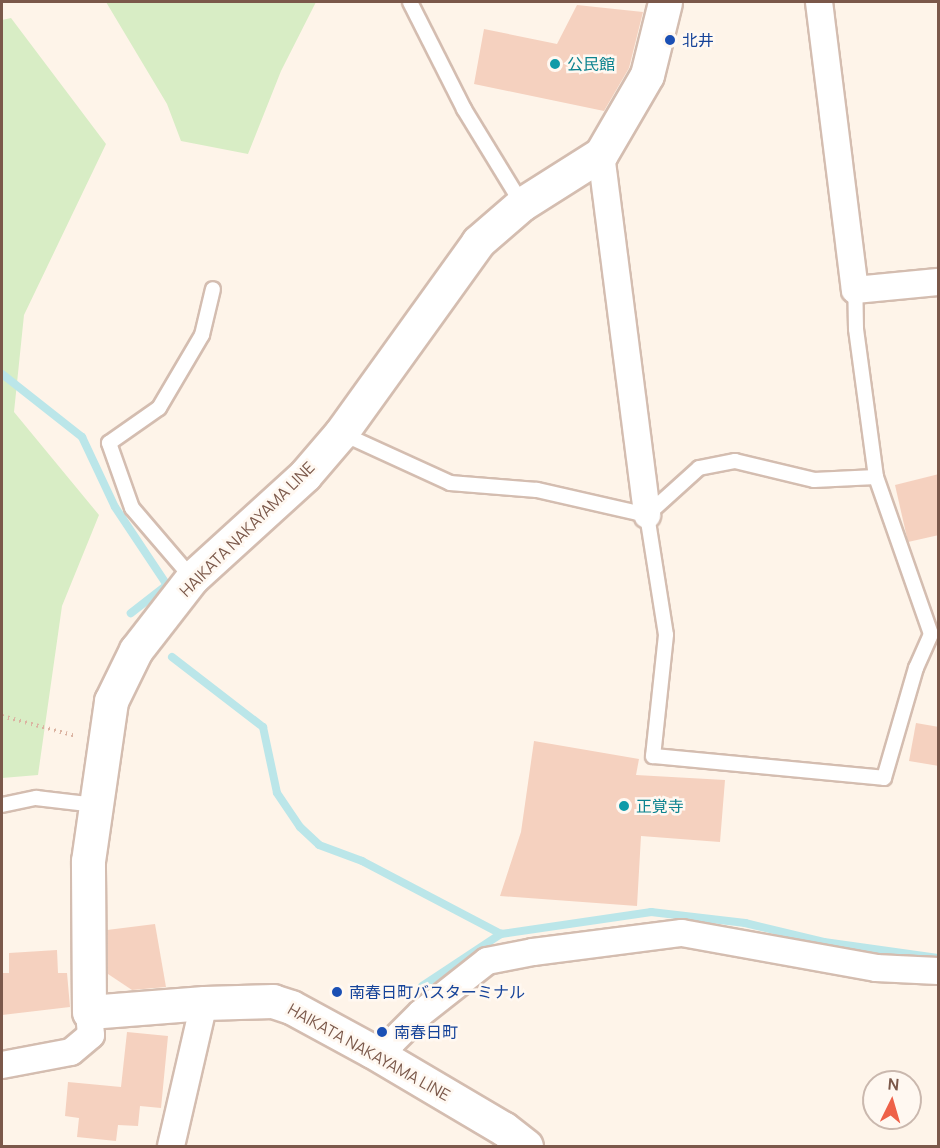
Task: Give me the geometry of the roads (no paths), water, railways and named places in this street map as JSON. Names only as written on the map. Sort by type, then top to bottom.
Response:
[{"type":"main road","name":"HAIKATA NAKAYAMA LINE","points":[[526,1146],[504,1129],[372,1051],[291,1007],[273,1001],[204,1003],[88,1012],[88,861],[111,701],[136,650],[192,578],[305,475],[341,433],[478,242],[522,204],[601,154],[647,75],[665,2]]},
{"type":"street","points":[[819,2],[855,290],[939,282]]},
{"type":"street","points":[[601,154],[647,515]]},
{"type":"street","points":[[372,1051],[392,1042],[421,1013],[487,961],[532,952],[682,933],[876,968],[939,971]]},
{"type":"street","points":[[171,1146],[204,1003]]},
{"type":"street","points":[[2,1065],[71,1052],[91,1035],[88,1012]]},
{"type":"lane","points":[[410,2],[464,109],[522,204]]},
{"type":"lane","points":[[192,578],[132,508],[109,443],[159,408],[202,335],[213,289]]},
{"type":"lane","points":[[647,515],[666,636],[653,756],[884,777],[916,668],[931,634],[876,477],[856,329],[855,290]]},
{"type":"lane","points":[[341,433],[450,483],[537,490],[647,515]]},
{"type":"lane","points":[[647,515],[699,468],[735,461],[814,480],[876,477]]},
{"type":"lane","points":[[2,805],[36,798],[96,805]]},
{"type":"waterway","points":[[2,374],[82,437],[115,507],[167,585],[131,613]]},
{"type":"waterway","points":[[172,657],[263,727],[277,793],[300,827],[319,845],[362,861],[501,934]]},
{"type":"waterway","points":[[422,986],[501,934],[651,912],[745,923],[824,942],[938,958]]},
{"type":"place","name":"北井","points":[[670,40]]},
{"type":"place","name":"公民館","points":[[555,64]]},
{"type":"place","name":"正覚寺","points":[[624,806]]},
{"type":"place","name":"南春日町バスターミナル","points":[[337,992]]},
{"type":"place","name":"南春日町","points":[[382,1032]]}]
